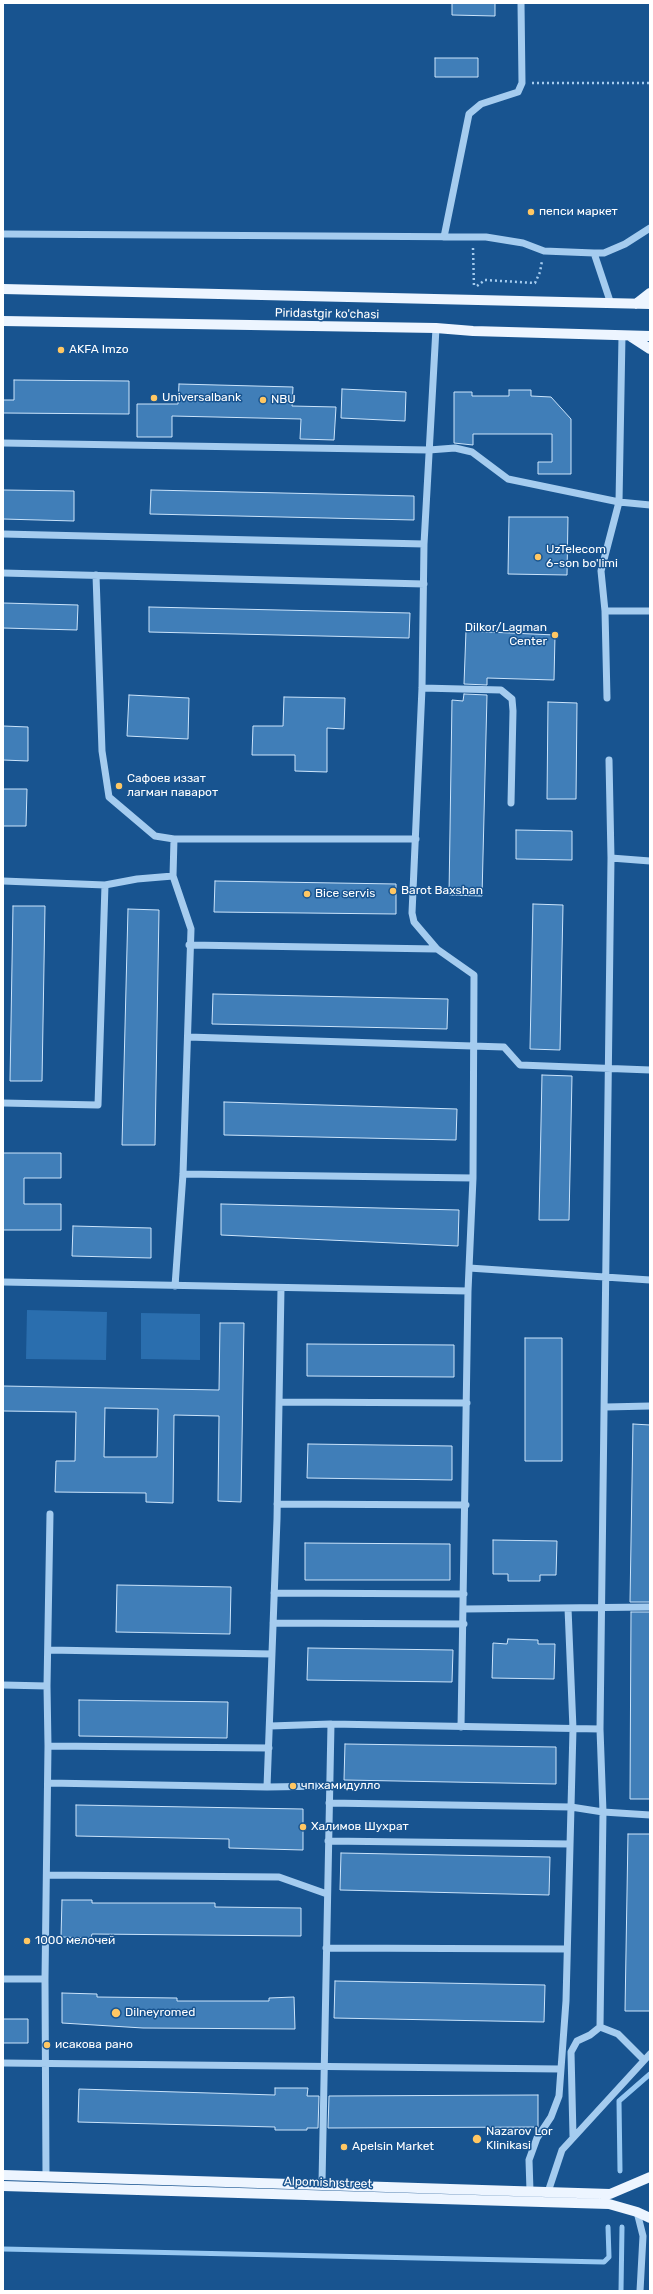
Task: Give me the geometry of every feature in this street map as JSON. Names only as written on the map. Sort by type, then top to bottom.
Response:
[{"type":"main road","name":"Piridastgir ko'chasi","points":[[3,289],[650,304]]},
{"type":"main road","points":[[636,304],[650,293]]},
{"type":"main road","name":"Piridastgir ko'chasi","points":[[3,321],[436,328],[650,336]]},
{"type":"main road","points":[[626,336],[650,349]]},
{"type":"main road","name":"Alpomish street","points":[[3,2175],[322,2183],[610,2194],[650,2176]]},
{"type":"main road","name":"Alpomish street","points":[[3,2186],[609,2204],[637,2212],[650,2218]]},
{"type":"street","points":[[444,237],[469,114],[481,104],[518,92],[522,83],[521,3]]},
{"type":"street","points":[[3,234],[473,237],[523,243],[544,252],[594,253],[604,252],[625,244],[650,228]]},
{"type":"street","points":[[594,253],[611,304]]},
{"type":"street","points":[[436,328],[424,544],[422,688],[412,913],[414,922],[437,949],[474,975],[473,1178],[468,1291],[466,1505],[461,1727]]},
{"type":"street","points":[[607,698],[606,611],[601,571],[619,502],[626,336]]},
{"type":"street","points":[[3,443],[429,450],[455,448],[472,452],[508,479],[619,502],[650,505]]},
{"type":"street","points":[[3,534],[424,544]]},
{"type":"street","points":[[3,573],[424,584]]},
{"type":"street","points":[[96,575],[102,751],[109,797],[155,836],[174,840],[416,839]]},
{"type":"street","points":[[606,611],[650,611]]},
{"type":"street","points":[[422,688],[501,690],[512,699],[514,711],[511,803]]},
{"type":"street","points":[[573,2136],[571,2052],[577,2041],[590,2036],[600,2027],[603,1812],[600,1729],[601,1608],[606,1408],[605,1278],[610,1069],[611,858],[609,760]]},
{"type":"street","points":[[174,840],[173,876],[191,930],[189,945],[188,1037],[183,1174],[175,1286]]},
{"type":"street","points":[[611,858],[650,861]]},
{"type":"street","points":[[3,881],[105,885],[137,879],[173,876]]},
{"type":"street","points":[[3,1103],[98,1105],[105,885]]},
{"type":"street","points":[[189,945],[437,949]]},
{"type":"street","points":[[188,1037],[504,1047],[520,1065],[650,1070]]},
{"type":"street","points":[[183,1174],[473,1178]]},
{"type":"street","points":[[469,1268],[506,1269],[605,1278],[650,1280]]},
{"type":"street","points":[[3,1282],[468,1291]]},
{"type":"street","points":[[267,1787],[277,1504],[281,1288]]},
{"type":"street","points":[[279,1402],[466,1403]]},
{"type":"street","points":[[606,1408],[650,1406]]},
{"type":"street","points":[[277,1504],[466,1505]]},
{"type":"street","points":[[46,2176],[45,1979],[50,1514]]},
{"type":"street","points":[[274,1593],[464,1594]]},
{"type":"street","points":[[464,1609],[650,1607]]},
{"type":"street","points":[[530,2191],[529,2160],[537,2138],[551,2117],[559,2096],[566,2001],[573,1729],[568,1608]]},
{"type":"street","points":[[273,1623],[464,1624]]},
{"type":"street","points":[[48,1650],[272,1654]]},
{"type":"street","points":[[3,1685],[47,1686]]},
{"type":"street","points":[[270,1726],[330,1724],[600,1729]]},
{"type":"street","points":[[322,2183],[330,1724]]},
{"type":"street","points":[[48,1746],[269,1748]]},
{"type":"street","points":[[48,1783],[267,1787],[329,1786]]},
{"type":"street","points":[[329,1802],[571,1807],[603,1812],[650,1815]]},
{"type":"street","points":[[328,1842],[570,1844]]},
{"type":"street","points":[[47,1875],[279,1877],[327,1894]]},
{"type":"street","points":[[326,1948],[567,1949]]},
{"type":"street","points":[[3,1979],[45,1979]]},
{"type":"street","points":[[600,2027],[618,2034],[644,2060]]},
{"type":"street","points":[[548,2192],[562,2150],[573,2136],[650,2054]]},
{"type":"street","points":[[3,2063],[323,2068],[560,2069]]},
{"type":"street","points":[[637,2212],[643,2236],[640,2291]]},
{"type":"path","points":[[522,83],[650,83]]},
{"type":"path","points":[[473,237],[474,290],[485,280],[535,283],[540,272],[544,252]]},
{"type":"shaded area","points":[[27,1310],[107,1312],[106,1360],[26,1359]]},
{"type":"shaded area","points":[[141,1313],[200,1314],[200,1360],[141,1359]]},
{"type":"building","points":[[452,3],[495,3],[495,16],[452,15]]},
{"type":"building","points":[[435,58],[478,58],[478,77],[435,77]]},
{"type":"building","points":[[14,380],[129,381],[129,414],[3,413],[3,400],[14,400]]},
{"type":"building","points":[[179,384],[293,387],[292,406],[336,407],[334,440],[300,439],[301,419],[172,416],[172,437],[137,437],[137,404],[178,404]]},
{"type":"building","points":[[342,389],[406,392],[405,421],[341,418]]},
{"type":"building","points":[[509,390],[531,390],[531,396],[551,397],[571,419],[571,474],[538,474],[538,462],[552,462],[552,434],[473,434],[473,445],[454,443],[454,392],[472,392],[472,396],[509,396]]},
{"type":"building","points":[[3,490],[74,491],[74,521],[3,519]]},
{"type":"building","points":[[151,490],[414,496],[414,520],[150,514]]},
{"type":"building","name":"UzTelecom 6-son bo'limi","points":[[509,517],[568,517],[567,575],[508,574]]},
{"type":"building","points":[[3,603],[78,605],[77,630],[3,628]]},
{"type":"building","points":[[149,607],[410,613],[409,638],[149,632]]},
{"type":"building","points":[[466,631],[555,635],[554,680],[487,678],[487,685],[464,684]]},
{"type":"building","points":[[464,694],[487,695],[482,896],[449,895],[452,700],[463,701]]},
{"type":"building","points":[[129,695],[189,698],[188,739],[127,736]]},
{"type":"building","points":[[284,697],[345,698],[344,729],[327,728],[327,772],[295,771],[295,755],[252,755],[253,726],[283,726]]},
{"type":"building","points":[[548,702],[577,703],[576,799],[547,799]]},
{"type":"building","points":[[3,726],[28,727],[28,761],[3,760]]},
{"type":"building","points":[[3,789],[27,789],[26,826],[3,826]]},
{"type":"building","points":[[516,830],[572,831],[572,860],[516,859]]},
{"type":"building","points":[[215,881],[396,884],[396,914],[214,912]]},
{"type":"building","points":[[533,904],[563,905],[560,1050],[530,1049]]},
{"type":"building","points":[[13,906],[45,906],[42,1081],[10,1081]]},
{"type":"building","points":[[128,909],[159,910],[155,1145],[122,1145]]},
{"type":"building","points":[[213,994],[448,999],[447,1029],[212,1024]]},
{"type":"building","points":[[542,1075],[572,1076],[569,1220],[539,1220]]},
{"type":"building","points":[[224,1102],[457,1109],[456,1140],[224,1135]]},
{"type":"building","points":[[3,1153],[61,1153],[61,1178],[24,1178],[24,1204],[61,1204],[61,1230],[3,1230]]},
{"type":"building","points":[[221,1204],[459,1210],[458,1246],[221,1235]]},
{"type":"building","points":[[73,1226],[151,1228],[151,1258],[72,1256]]},
{"type":"building","points":[[220,1323],[244,1323],[241,1502],[218,1501],[219,1416],[174,1415],[173,1503],[146,1502],[146,1493],[55,1492],[56,1461],[75,1461],[76,1412],[3,1411],[3,1386],[219,1390]],"holes":[[[105,1408],[158,1409],[157,1457],[104,1457]]]},
{"type":"building","points":[[525,1338],[562,1338],[562,1461],[525,1461]]},
{"type":"building","points":[[307,1344],[454,1345],[454,1377],[307,1376]]},
{"type":"building","points":[[633,1424],[650,1425],[650,1602],[630,1602]]},
{"type":"building","points":[[308,1444],[452,1446],[452,1480],[307,1478]]},
{"type":"building","points":[[493,1540],[557,1541],[556,1575],[540,1575],[540,1581],[508,1581],[508,1574],[493,1574]]},
{"type":"building","points":[[305,1543],[450,1544],[450,1580],[305,1580]]},
{"type":"building","points":[[117,1585],[231,1587],[230,1634],[116,1632]]},
{"type":"building","points":[[631,1612],[650,1612],[650,1799],[630,1799]]},
{"type":"building","points":[[508,1639],[538,1640],[538,1644],[555,1644],[554,1679],[492,1678],[493,1643],[507,1644]]},
{"type":"building","points":[[308,1648],[453,1650],[452,1682],[307,1680]]},
{"type":"building","points":[[79,1700],[228,1702],[227,1738],[79,1736]]},
{"type":"building","points":[[345,1744],[556,1747],[556,1784],[344,1780]]},
{"type":"building","points":[[76,1805],[303,1809],[303,1850],[229,1848],[229,1839],[76,1836]]},
{"type":"building","points":[[628,1834],[650,1834],[650,2011],[625,2011]]},
{"type":"building","points":[[341,1853],[550,1857],[549,1895],[340,1890]]},
{"type":"building","points":[[62,1900],[92,1900],[92,1903],[215,1903],[215,1907],[301,1908],[301,1936],[92,1934],[91,1938],[61,1937]]},
{"type":"building","points":[[335,1981],[545,1985],[544,2022],[334,2018]]},
{"type":"building","points":[[62,1993],[97,1994],[97,1997],[177,1998],[177,2001],[269,2001],[269,1998],[294,1997],[295,2029],[143,2028],[62,2023]]},
{"type":"building","points":[[3,2019],[28,2019],[28,2043],[3,2043]]},
{"type":"building","points":[[275,2088],[308,2088],[307,2096],[319,2096],[318,2128],[307,2128],[307,2130],[275,2130],[275,2127],[78,2122],[79,2089],[275,2095]]},
{"type":"building","points":[[538,2095],[538,2127],[328,2128],[329,2096]]},
{"type":"waterway","points":[[620,2171],[619,2101],[650,2074]]},
{"type":"waterway","points":[[3,2249],[604,2262],[609,2257],[608,2227]]},
{"type":"waterway","points":[[621,2291],[622,2227]]},
{"type":"place","name":"пепси маркет","points":[[531,212]]},
{"type":"place","name":"AKFA Imzo","points":[[61,350]]},
{"type":"place","name":"Universalbank","points":[[154,398]]},
{"type":"place","name":"NBU","points":[[263,400]]},
{"type":"place","name":"UzTelecom 6-son bo'limi","points":[[538,557]]},
{"type":"place","name":"Dilkor/Lagman Center","points":[[555,635]]},
{"type":"place","name":"Сафоев иззат лагман паварот","points":[[119,786]]},
{"type":"place","name":"Barot Baxshan","points":[[393,891]]},
{"type":"place","name":"Bice servis","points":[[307,894]]},
{"type":"place","name":"чп хамидулло","points":[[293,1786]]},
{"type":"place","name":"Халимов Шухрат","points":[[303,1827]]},
{"type":"place","name":"1000 мелочей","points":[[27,1941]]},
{"type":"place","name":"Dilneyromed","points":[[116,2013]]},
{"type":"place","name":"исакова рано","points":[[47,2045]]},
{"type":"place","name":"Nazarov Lor Klinikasi","points":[[477,2139]]},
{"type":"place","name":"Apelsin Market","points":[[344,2147]]}]
